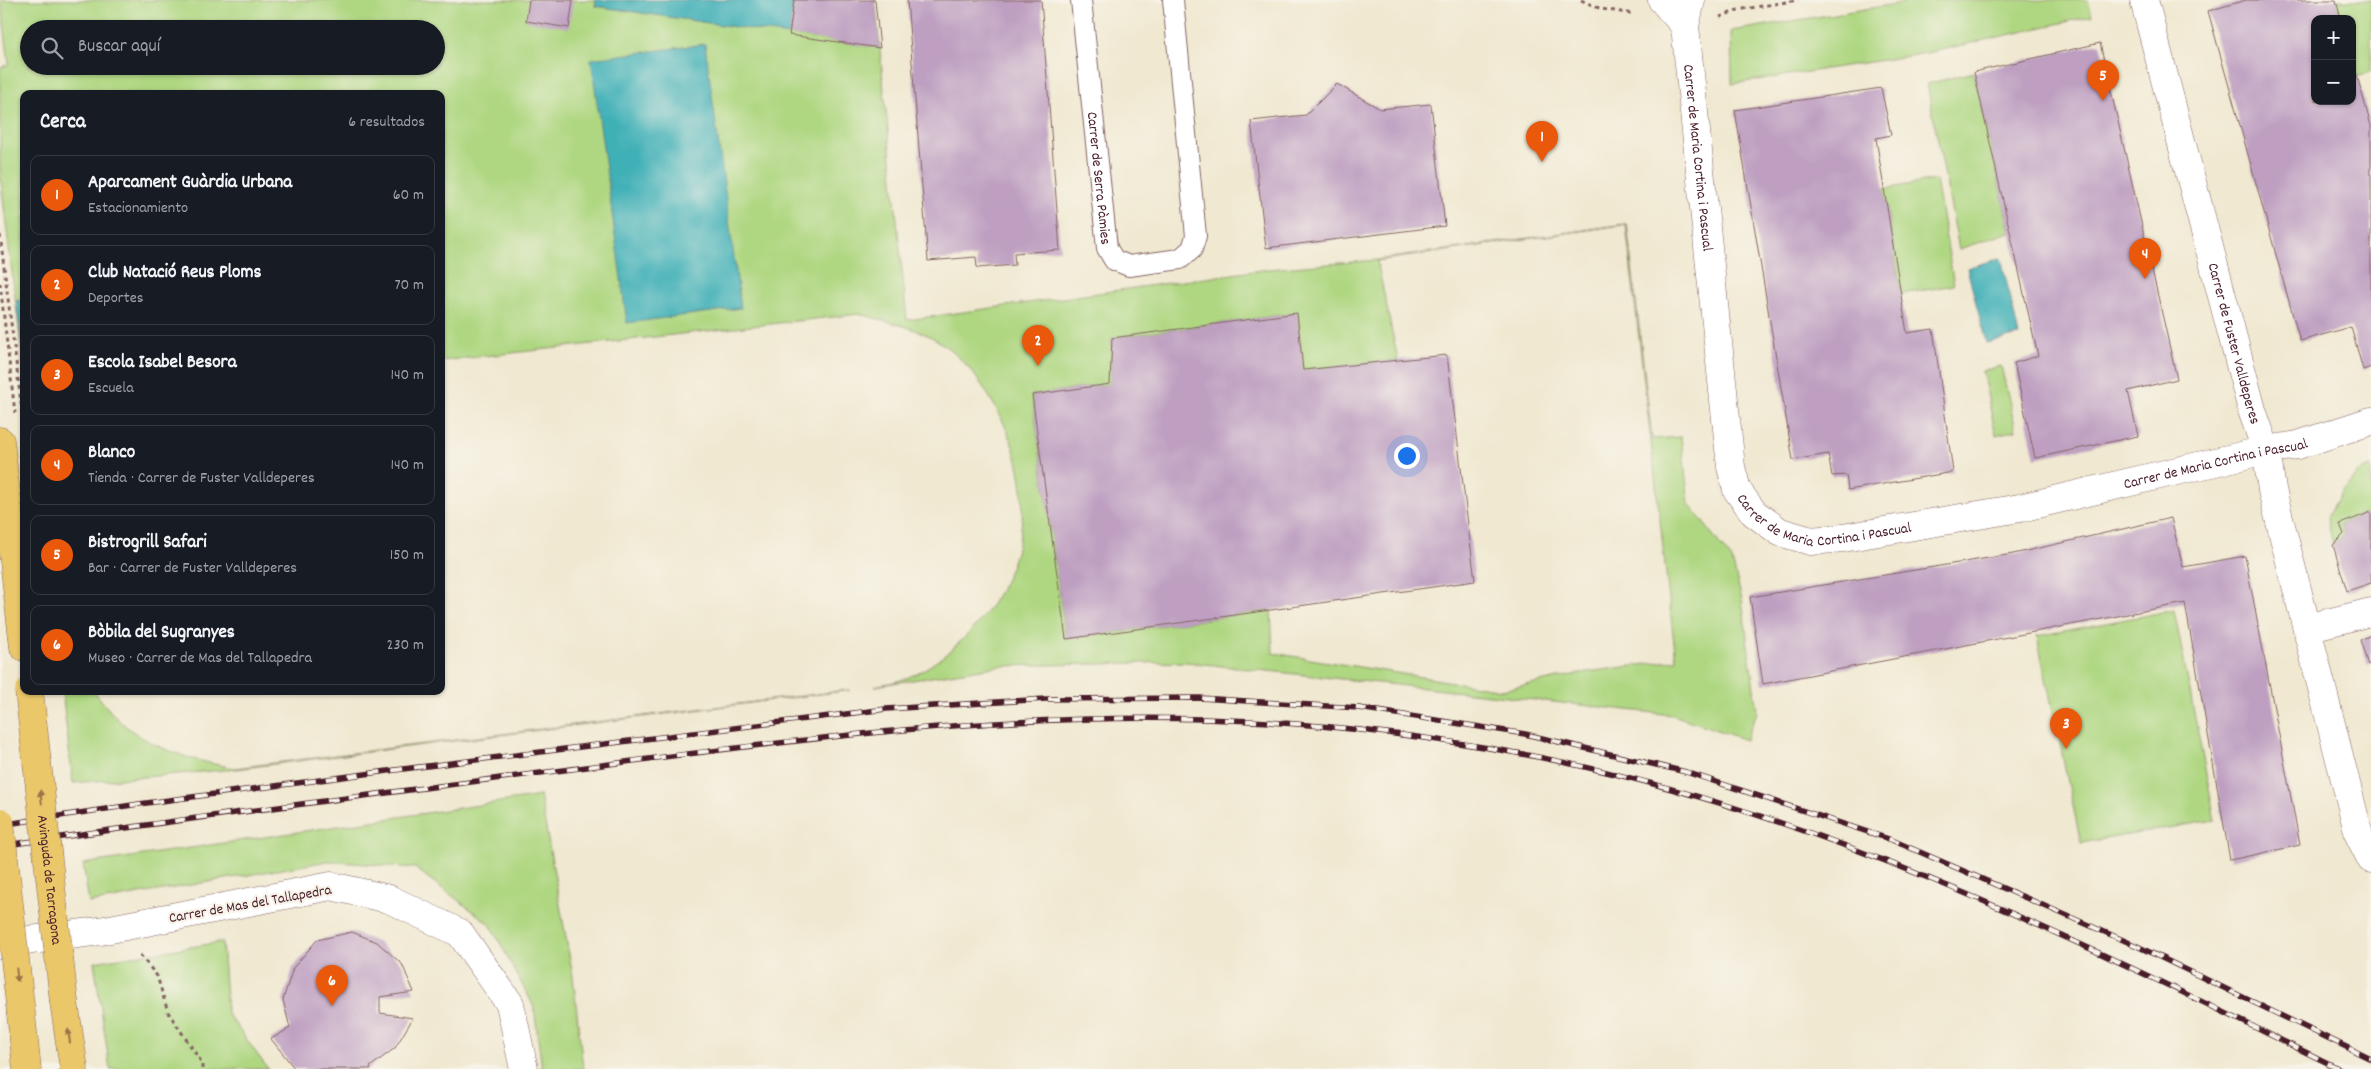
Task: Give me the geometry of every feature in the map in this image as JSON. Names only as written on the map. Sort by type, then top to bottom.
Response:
[{"type":"main road","points":[[0,441],[20,613]]},
{"type":"main road","name":"Avinguda de Tarragona","points":[[29,695],[64,1002],[74,1069]]},
{"type":"main road","points":[[0,822],[27,1069]]},
{"type":"street","points":[[1662,0],[1685,26]]},
{"type":"street","name":"Carrer de Maria Cortina i Pascual","points":[[1692,0],[1685,26],[1730,467],[1736,490],[1754,513],[1780,532],[1811,540],[1843,538],[2020,508],[2266,450],[2298,446],[2371,421]]},
{"type":"street","name":"Carrer de Fuster Valldeperes","points":[[2144,0],[2252,410],[2266,450],[2272,490],[2359,835],[2371,858]]},
{"type":"street","points":[[2307,628],[2371,612]]},
{"type":"street","name":"Carrer de Mas del Tallapedra","points":[[0,944],[100,931],[331,886],[389,899],[460,933],[510,1004],[524,1069]]},
{"type":"lane","name":"Carrer de Serra Pàmies","points":[[1080,0],[1106,248],[1114,260],[1129,266],[1180,259],[1192,248],[1196,236],[1173,0]]},
{"type":"path","points":[[1581,0],[1601,9],[1628,13],[1634,17]]},
{"type":"path","points":[[1716,20],[1738,10],[1798,0]]},
{"type":"path","points":[[0,235],[20,395]]},
{"type":"path","points":[[0,283],[16,420]]},
{"type":"path","points":[[100,931],[132,945],[157,976],[168,1012],[202,1063],[202,1069]]},
{"type":"green space","points":[[1,0],[596,0],[596,6],[880,48],[907,320],[1268,269],[1377,260],[1595,229],[1377,261],[1398,360],[1303,370],[1297,313],[1112,338],[1110,384],[1032,395],[1066,639],[1271,610],[1273,653],[1502,690],[1587,672],[1676,660],[1627,224],[1652,439],[1681,437],[1689,504],[1732,560],[1742,600],[1757,712],[1746,740],[1673,715],[1185,662],[1000,666],[875,686],[904,679],[921,671],[945,655],[966,636],[988,610],[1004,583],[1016,554],[1021,524],[1022,494],[1018,463],[1008,433],[982,385],[961,359],[944,345],[926,334],[907,327],[859,314],[445,361],[445,90],[20,90],[20,301],[16,302],[20,338],[0,174],[0,68],[9,64]]},
{"type":"green space","points":[[1920,0],[2088,0],[2092,16],[1927,53],[1732,84],[1731,31]]},
{"type":"green space","points":[[2336,0],[2371,0],[2371,72],[2357,77],[2356,15],[2340,15]]},
{"type":"green space","points":[[1974,72],[2010,232],[1959,249],[1927,84]]},
{"type":"green space","points":[[1936,180],[1954,285],[1901,294],[1884,189]]},
{"type":"green space","points":[[2001,366],[2016,430],[1996,435],[1982,371]]},
{"type":"green space","points":[[2371,467],[2371,512],[2340,524],[2344,534],[2333,545],[2327,518],[2333,505],[2358,472]]},
{"type":"green space","points":[[2174,610],[2215,820],[2081,843],[2037,636]]},
{"type":"green space","points":[[850,690],[235,769],[73,783],[62,695],[97,695],[120,722],[142,738],[181,755],[235,768]]},
{"type":"green space","points":[[540,796],[573,976],[583,1069],[542,1069],[534,1007],[490,924],[415,868],[328,861],[89,903],[83,864]]},
{"type":"green space","points":[[222,942],[227,1013],[268,1069],[110,1069],[94,962]]},
{"type":"water","points":[[596,0],[794,0],[789,35],[595,6]]},
{"type":"water","points":[[705,44],[741,308],[627,323],[591,59]]},
{"type":"water","points":[[2001,258],[2019,335],[1986,343],[1967,268]]},
{"type":"water","points":[[20,300],[20,329],[16,301]]},
{"type":"building","points":[[529,0],[573,0],[569,28],[526,21]]},
{"type":"building","points":[[794,0],[875,0],[880,48],[789,35]]},
{"type":"building","points":[[907,0],[1041,0],[1060,250],[1014,253],[1015,265],[977,268],[976,257],[928,261]]},
{"type":"building","points":[[2246,0],[2336,0],[2340,15],[2311,15],[2311,105],[2356,105],[2356,72],[2371,126],[2371,367],[2363,370],[2351,327],[2300,341],[2208,11]]},
{"type":"building","points":[[2100,43],[2177,379],[2128,391],[2138,436],[2035,458],[2014,363],[2038,356],[1974,72]]},
{"type":"building","points":[[1337,84],[1380,109],[1431,104],[1445,226],[1266,248],[1251,121],[1306,115]]},
{"type":"building","points":[[1881,88],[1891,135],[1876,138],[1907,333],[1933,329],[1953,472],[1848,490],[1846,475],[1832,476],[1828,454],[1793,460],[1735,110]]},
{"type":"building","points":[[1297,313],[1303,370],[1447,355],[1475,581],[1066,639],[1032,395],[1110,384],[1112,338]]},
{"type":"building","points":[[2371,512],[2371,583],[2347,591],[2333,545],[2344,534],[2340,524]]},
{"type":"building","points":[[2171,518],[2183,567],[2245,556],[2300,845],[2230,860],[2185,603],[1763,684],[1750,597],[2013,554]]},
{"type":"building","points":[[2371,635],[2371,663],[2368,665],[2360,640]]},
{"type":"building","points":[[352,932],[377,942],[402,964],[414,992],[380,997],[380,1013],[413,1018],[395,1048],[370,1067],[371,1069],[295,1069],[271,1039],[290,1028],[283,1000],[293,968],[317,940]]},
{"type":"railway","points":[[0,825],[139,804],[403,769],[886,709],[1046,699],[1200,698],[1359,708],[1525,734],[1686,772],[1892,840],[2137,946],[2371,1059]]},
{"type":"railway","points":[[0,846],[282,806],[723,749],[883,732],[963,725],[1124,718],[1204,719],[1322,726],[1439,740],[1517,753],[1625,777],[1731,807],[1836,842],[1939,882],[2041,926],[2340,1069]]},
{"type":"place","name":"Bistrogrill Safari","points":[[2103,101]]},
{"type":"place","name":"Aparcament Guàrdia Urbana","points":[[1542,162]]},
{"type":"place","name":"Blanco","points":[[2145,279]]},
{"type":"place","name":"Club Natació Reus Ploms","points":[[1038,366]]},
{"type":"place","name":"Escola Isabel Besora","points":[[2066,749]]},
{"type":"place","name":"Bòbila del Sugranyes","points":[[332,1006]]}]
